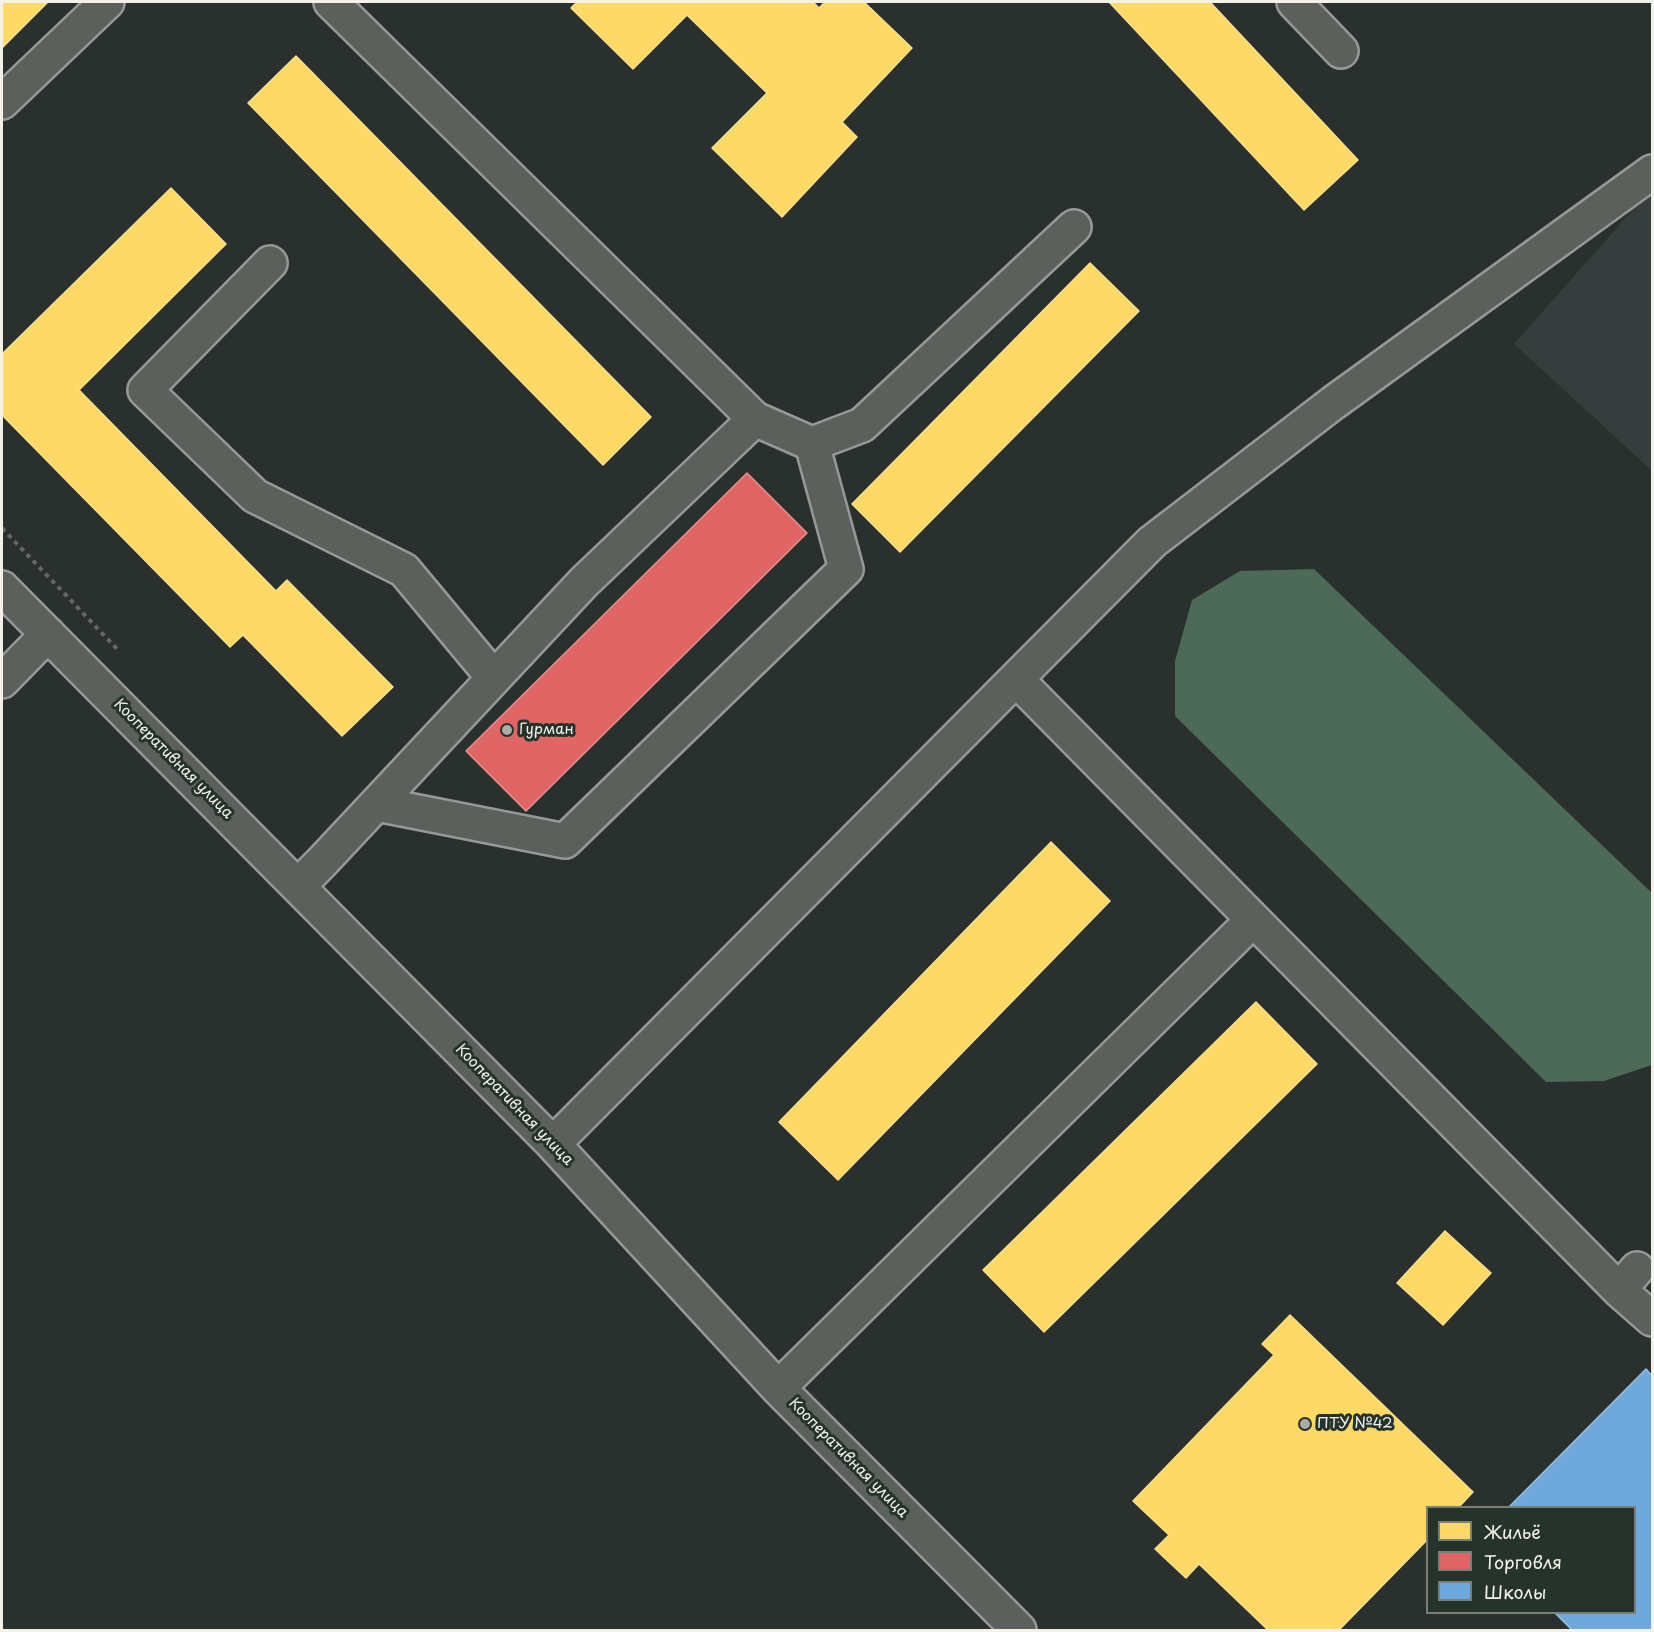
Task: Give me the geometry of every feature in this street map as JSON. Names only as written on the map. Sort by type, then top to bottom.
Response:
[{"type":"street","points":[[2,102],[107,2]]},
{"type":"street","points":[[332,2],[756,419],[812,444],[862,425],[1074,227]]},
{"type":"street","points":[[1294,2],[1341,51]]},
{"type":"street","points":[[553,1144],[1152,542],[1333,403],[1653,172]]},
{"type":"street","points":[[270,263],[145,390],[255,496],[404,570],[495,678]]},
{"type":"street","points":[[299,885],[584,582],[756,419]]},
{"type":"street","points":[[377,804],[565,842],[846,569],[812,444]]},
{"type":"street","name":"Кооперативная улица","points":[[2,588],[299,885],[553,1144],[778,1388],[1018,1630]]},
{"type":"street","points":[[2,681],[48,634]]},
{"type":"street","points":[[1017,680],[1253,920],[1628,1279],[1653,1319]]},
{"type":"street","points":[[778,1388],[1253,920]]},
{"type":"shaded area","points":[[1652,188],[1652,471],[1514,344]]},
{"type":"green space","points":[[1314,569],[1652,893],[1652,1065],[1604,1081],[1546,1082],[1175,716],[1175,661],[1192,600],[1240,571]]},
{"type":"building: Жильё","points":[[2,2],[48,2],[2,48]]},
{"type":"building: Жильё","points":[[577,2],[813,2],[819,8],[825,2],[864,2],[912,48],[842,122],[857,137],[782,217],[712,148],[767,93],[687,15],[633,69],[571,8]]},
{"type":"building: Жильё","points":[[1109,2],[1210,2],[1358,160],[1304,210]]},
{"type":"building: Жильё","points":[[296,56],[651,417],[603,465],[248,103]]},
{"type":"building: Жильё","points":[[171,188],[226,244],[79,390],[276,591],[287,580],[393,687],[342,736],[243,635],[230,647],[2,415],[2,354]]},
{"type":"building: Жильё","points":[[1090,263],[1139,311],[900,552],[852,504]]},
{"type":"building: Жильё","points":[[1051,842],[1110,901],[838,1180],[779,1122]]},
{"type":"building: Жильё","points":[[1256,1002],[1317,1064],[1044,1332],[983,1270]]},
{"type":"building: Жильё","points":[[1445,1231],[1491,1273],[1443,1325],[1397,1283]]},
{"type":"building: Жильё","name":"ПТУ №42","points":[[1290,1315],[1473,1492],[1460,1506],[1426,1506],[1426,1541],[1339,1630],[1268,1630],[1199,1564],[1186,1578],[1155,1549],[1169,1535],[1133,1501],[1274,1355],[1262,1344]]},
{"type":"building: Торговля","points":[[747,473],[807,533],[526,811],[466,751]]},
{"type":"building: Школы","points":[[1646,1369],[1652,1376],[1652,1630],[1572,1630],[1556,1614],[1636,1614],[1636,1506],[1510,1506]]},
{"type":"place","name":"Гурман","points":[[507,730]]},
{"type":"place","name":"ПТУ №42","points":[[1305,1424]]}]
